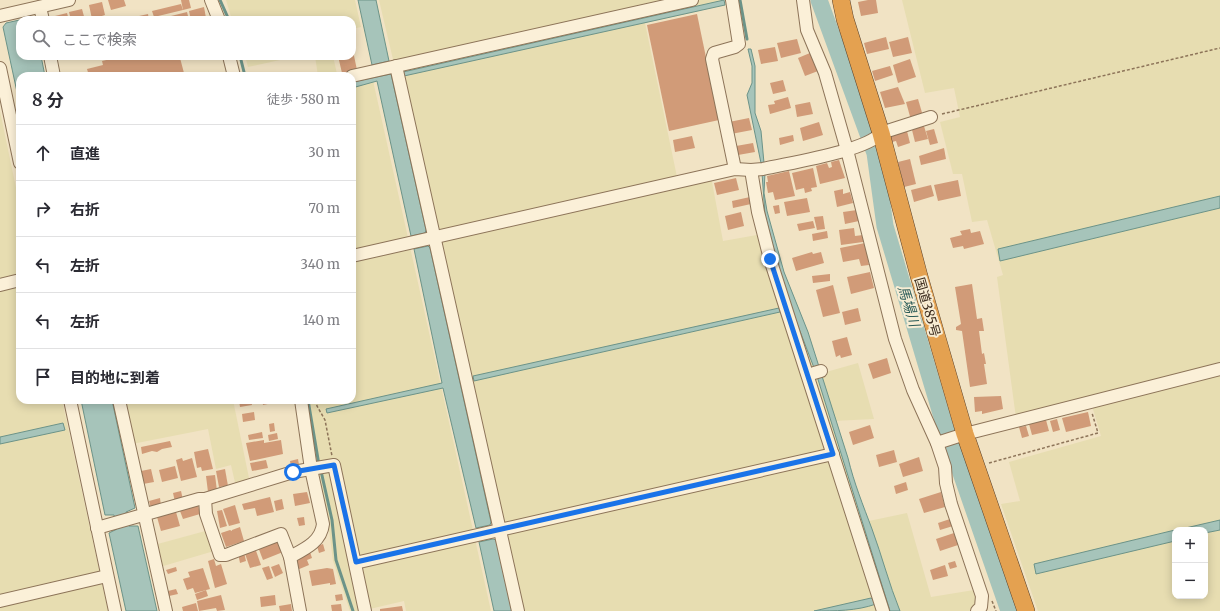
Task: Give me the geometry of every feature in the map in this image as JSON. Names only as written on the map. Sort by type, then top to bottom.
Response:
[{"type":"highway","name":"国道385号","points":[[841,0],[845,19],[919,276],[961,436],[976,466],[1026,611]]},
{"type":"street","points":[[0,16],[69,0]]},
{"type":"street","points":[[211,0],[217,16]]},
{"type":"street","points":[[356,75],[692,0]]},
{"type":"street","points":[[732,0],[739,44],[735,47],[714,53],[712,59],[735,169]]},
{"type":"street","points":[[803,0],[807,30],[826,73],[895,339],[913,390],[940,442],[946,483],[951,504],[982,596],[981,607],[976,611]]},
{"type":"street","points":[[40,7],[42,16]]},
{"type":"street","points":[[51,60],[53,72]]},
{"type":"street","points":[[230,60],[233,72]]},
{"type":"street","points":[[396,66],[518,611]]},
{"type":"street","points":[[0,68],[16,144]]},
{"type":"street","points":[[356,255],[735,169],[751,170],[847,150],[865,144],[879,136],[931,117]]},
{"type":"street","points":[[751,170],[758,212],[770,259],[880,595],[883,611]]},
{"type":"street","points":[[0,285],[16,281]]},
{"type":"street","points":[[940,442],[1220,369]]},
{"type":"street","points":[[71,404],[115,611]]},
{"type":"street","points":[[120,404],[166,611]]},
{"type":"street","points":[[302,404],[321,467],[356,562],[365,611]]},
{"type":"street","points":[[356,562],[833,454]]},
{"type":"street","points":[[97,528],[205,499],[293,472],[321,467]]},
{"type":"street","points":[[290,557],[307,548],[316,540],[322,531],[324,524],[321,467]]},
{"type":"street","points":[[205,499],[206,514],[223,555],[281,534],[290,557],[300,611]]},
{"type":"street","points":[[0,601],[107,576]]},
{"type":"path","points":[[931,117],[1220,48]]},
{"type":"path","points":[[976,466],[1098,433],[1089,403]]},
{"type":"path","points":[[317,404],[325,420],[321,467]]},
{"type":"shaded area","points":[[226,0],[355,0],[361,27],[356,28],[356,16],[231,16]]},
{"type":"shaded area","points":[[379,0],[724,0],[700,11],[645,23],[677,177],[710,171],[723,241],[769,233],[819,374],[858,363],[874,419],[833,421],[864,522],[907,513],[931,597],[974,590],[981,611],[523,611]]},
{"type":"shaded area","points":[[902,0],[1220,0],[1220,611],[1038,611],[1001,504],[1020,501],[1009,462],[1101,436],[1090,399],[1016,418],[997,277],[1003,275],[987,220],[972,222],[962,174],[953,174],[940,122],[960,117],[954,88],[925,93]]},
{"type":"shaded area","points":[[246,60],[280,60],[248,67]]},
{"type":"shaded area","points":[[316,60],[334,60],[337,72],[317,72]]},
{"type":"shaded area","points":[[372,76],[491,611],[406,611],[404,601],[361,611],[350,611],[333,561],[328,522],[315,464],[306,404],[356,404],[356,79]]},
{"type":"shaded area","points":[[0,111],[16,188],[16,404],[63,404],[108,611],[0,611]]},
{"type":"shaded area","points":[[125,404],[234,404],[250,483],[236,487],[231,465],[216,469],[208,429],[132,444]]},
{"type":"shaded area","points":[[209,530],[214,551],[160,567],[154,545]]},
{"type":"water","points":[[358,0],[376,0],[389,61],[372,65]]},
{"type":"water","points":[[724,0],[725,5],[404,76],[403,72]]},
{"type":"water","points":[[16,21],[16,60],[42,60],[44,72],[16,72],[16,87],[3,27],[6,23]]},
{"type":"water","points":[[748,49],[751,49],[755,66],[755,113],[761,131],[764,163],[761,163],[747,95],[752,83],[752,66]]},
{"type":"water","points":[[391,74],[426,230],[425,233],[411,236],[377,81],[356,87],[356,81]]},
{"type":"water","points":[[765,172],[764,193],[767,211],[784,272],[808,332],[856,485],[900,611],[890,611],[816,373],[785,292],[765,215],[762,173]]},
{"type":"water","points":[[1220,196],[1220,208],[1000,261],[998,249]]},
{"type":"water","points":[[428,246],[430,248],[491,522],[490,525],[476,528],[443,388],[327,413],[326,409],[348,404],[356,404],[356,402],[442,383],[414,249]]},
{"type":"water","points":[[779,308],[780,312],[474,381],[473,376]]},
{"type":"water","points":[[82,404],[113,404],[135,508],[126,512],[129,526],[138,526],[157,611],[126,611],[109,533],[117,529],[114,515],[105,515]]},
{"type":"water","points":[[63,423],[65,430],[0,444],[0,437]]},
{"type":"water","points":[[1220,520],[1220,530],[1208,532],[1208,527],[1190,527]]},
{"type":"water","points":[[1172,531],[1172,542],[1036,574],[1034,564]]},
{"type":"water","points":[[493,539],[496,540],[512,611],[494,611],[479,542]]},
{"type":"water","points":[[871,598],[876,601],[876,604],[837,611],[814,611]]},
{"type":"building","points":[[108,0],[124,0],[126,6],[111,10]]},
{"type":"building","points":[[181,0],[189,0],[191,8],[183,10]]},
{"type":"building","points":[[876,0],[878,13],[861,16],[858,2]]},
{"type":"building","points":[[102,2],[105,15],[91,16],[89,5]]},
{"type":"building","points":[[181,4],[183,10],[158,16],[154,16],[152,11]]},
{"type":"building","points":[[204,7],[206,16],[190,16],[189,11]]},
{"type":"building","points":[[82,9],[84,16],[70,16],[69,12]]},
{"type":"building","points":[[187,12],[188,16],[171,16]]},
{"type":"building","points":[[67,13],[68,16],[55,16]]},
{"type":"building","points":[[697,14],[719,120],[669,131],[647,25]]},
{"type":"building","points":[[886,37],[889,49],[867,54],[864,43]]},
{"type":"building","points":[[908,37],[912,53],[893,57],[889,42]]},
{"type":"building","points":[[797,39],[801,53],[781,58],[777,43]]},
{"type":"building","points":[[775,47],[778,61],[761,64],[758,50]]},
{"type":"building","points":[[810,53],[818,71],[805,76],[798,58]]},
{"type":"building","points":[[910,59],[916,77],[898,83],[893,65]]},
{"type":"building","points":[[181,60],[184,72],[88,72],[87,69],[103,65],[102,61]]},
{"type":"building","points":[[339,60],[355,60],[357,70],[342,72]]},
{"type":"building","points":[[890,66],[893,75],[875,81],[872,71]]},
{"type":"building","points":[[783,80],[786,91],[773,94],[770,83]]},
{"type":"building","points":[[898,87],[905,104],[885,108],[880,92]]},
{"type":"building","points":[[788,97],[791,108],[770,114],[768,105],[775,104],[774,101]]},
{"type":"building","points":[[918,99],[923,116],[911,120],[906,102]]},
{"type":"building","points":[[810,102],[813,114],[797,117],[795,105]]},
{"type":"building","points":[[749,118],[752,130],[731,134],[729,122]]},
{"type":"building","points":[[819,122],[823,135],[803,141],[800,128]]},
{"type":"building","points":[[923,123],[928,139],[915,142],[911,126]]},
{"type":"building","points":[[934,129],[938,143],[930,145],[926,131]]},
{"type":"building","points":[[907,131],[910,143],[898,147],[896,141],[892,142],[890,136]]},
{"type":"building","points":[[793,135],[794,141],[780,145],[779,138]]},
{"type":"building","points":[[692,136],[695,148],[675,152],[673,140]]},
{"type":"building","points":[[753,143],[755,152],[738,155],[736,146]]},
{"type":"building","points":[[944,148],[946,159],[921,165],[919,156]]},
{"type":"building","points":[[910,159],[916,184],[904,187],[898,162]]},
{"type":"building","points":[[839,160],[845,178],[820,184],[816,166],[827,163],[829,168],[832,167],[831,162]]},
{"type":"building","points":[[813,168],[817,187],[811,188],[812,191],[805,193],[804,188],[796,190],[792,173]]},
{"type":"building","points":[[789,171],[795,196],[775,200],[773,192],[768,193],[766,182],[768,182],[767,176]]},
{"type":"building","points":[[736,178],[739,190],[717,195],[714,183]]},
{"type":"building","points":[[958,180],[961,196],[938,201],[934,185]]},
{"type":"building","points":[[931,185],[934,196],[914,202],[911,190]]},
{"type":"building","points":[[843,189],[843,194],[850,192],[853,203],[837,207],[834,191]]},
{"type":"building","points":[[750,197],[751,204],[733,208],[732,201]]},
{"type":"building","points":[[807,198],[810,212],[787,216],[784,202]]},
{"type":"building","points":[[779,205],[780,213],[775,214],[773,206]]},
{"type":"building","points":[[857,210],[859,221],[845,224],[843,212]]},
{"type":"building","points":[[741,212],[744,226],[728,230],[725,216]]},
{"type":"building","points":[[823,216],[825,229],[817,230],[814,217]]},
{"type":"building","points":[[813,221],[815,228],[799,231],[797,224]]},
{"type":"building","points":[[854,228],[855,236],[863,235],[863,242],[841,245],[839,230]]},
{"type":"building","points":[[970,229],[971,233],[980,231],[984,244],[964,249],[963,246],[953,248],[950,238],[962,235],[960,231]]},
{"type":"building","points":[[827,231],[828,238],[813,241],[812,234]]},
{"type":"building","points":[[865,243],[869,265],[861,266],[859,259],[843,262],[840,248]]},
{"type":"building","points":[[812,252],[813,254],[821,252],[824,263],[796,271],[792,258]]},
{"type":"building","points":[[870,272],[874,288],[851,294],[847,277]]},
{"type":"building","points":[[830,274],[830,281],[813,283],[812,276]]},
{"type":"building","points":[[972,284],[977,319],[982,318],[984,331],[979,331],[982,354],[984,353],[986,364],[984,364],[987,384],[970,387],[962,331],[956,330],[956,327],[961,324],[955,287]]},
{"type":"building","points":[[833,285],[840,313],[823,317],[816,290]]},
{"type":"building","points":[[858,308],[861,321],[845,325],[842,312]]},
{"type":"building","points":[[847,337],[852,355],[841,358],[840,355],[836,357],[832,341]]},
{"type":"building","points":[[887,358],[891,373],[873,379],[868,364]]},
{"type":"building","points":[[1001,396],[1003,409],[982,414],[982,411],[975,412],[974,397]]},
{"type":"building","points":[[240,404],[252,404],[252,405],[240,407]]},
{"type":"building","points":[[254,412],[255,420],[243,422],[242,414]]},
{"type":"building","points":[[1088,412],[1091,426],[1066,432],[1062,418]]},
{"type":"building","points":[[1057,419],[1060,430],[1053,432],[1050,421]]},
{"type":"building","points":[[1046,420],[1049,431],[1032,435],[1029,424]]},
{"type":"building","points":[[274,423],[275,431],[270,432],[269,424]]},
{"type":"building","points":[[870,425],[874,438],[853,445],[849,432]]},
{"type":"building","points":[[1026,426],[1029,436],[1022,438],[1019,427]]},
{"type":"building","points":[[262,432],[263,438],[249,440],[248,435]]},
{"type":"building","points":[[277,433],[278,439],[269,441],[268,435]]},
{"type":"building","points":[[264,440],[264,443],[281,440],[283,454],[250,461],[246,443]]},
{"type":"building","points":[[170,441],[172,447],[162,449],[157,452],[152,451],[142,454],[141,447]]},
{"type":"building","points":[[208,449],[213,469],[202,471],[201,467],[197,468],[194,452]]},
{"type":"building","points":[[894,450],[897,462],[879,467],[876,455]]},
{"type":"building","points":[[919,457],[923,471],[903,477],[899,464]]},
{"type":"building","points":[[182,458],[183,461],[192,458],[197,477],[181,481],[176,460]]},
{"type":"building","points":[[298,459],[299,465],[291,466],[290,461]]},
{"type":"building","points":[[266,460],[268,468],[252,471],[250,463]]},
{"type":"building","points":[[175,466],[178,478],[162,482],[159,470]]},
{"type":"building","points":[[151,469],[154,482],[143,484],[141,471]]},
{"type":"building","points":[[225,469],[228,486],[219,487],[216,471]]},
{"type":"building","points":[[215,475],[217,491],[208,492],[206,476]]},
{"type":"building","points":[[906,482],[908,490],[896,494],[894,486]]},
{"type":"building","points":[[181,491],[183,500],[175,502],[173,493]]},
{"type":"building","points":[[307,492],[310,503],[295,506],[293,494]]},
{"type":"building","points":[[941,492],[945,507],[924,513],[919,499]]},
{"type":"building","points":[[270,497],[274,512],[257,516],[255,508],[244,510],[242,504]]},
{"type":"building","points":[[160,498],[161,506],[151,508],[149,501]]},
{"type":"building","points":[[282,499],[284,509],[276,511],[274,501]]},
{"type":"building","points":[[198,505],[200,514],[183,519],[180,511]]},
{"type":"building","points":[[235,505],[240,523],[229,526],[223,509]]},
{"type":"building","points":[[222,510],[227,526],[220,528],[217,511]]},
{"type":"building","points":[[176,512],[180,526],[161,531],[157,517]]},
{"type":"building","points":[[304,517],[305,525],[299,526],[297,518]]},
{"type":"building","points":[[950,519],[953,526],[940,530],[938,523]]},
{"type":"building","points":[[240,527],[244,541],[226,547],[221,533],[230,530],[232,531]]},
{"type":"building","points":[[954,533],[958,545],[940,551],[936,539]]},
{"type":"building","points":[[278,539],[283,552],[263,560],[258,547]]},
{"type":"building","points":[[323,544],[325,551],[319,553],[317,546]]},
{"type":"building","points":[[255,548],[261,565],[250,568],[244,551]]},
{"type":"building","points":[[244,552],[246,561],[240,563],[238,553]]},
{"type":"building","points":[[310,552],[312,558],[307,560],[309,565],[297,570],[294,561],[299,560],[298,557]]},
{"type":"building","points":[[214,559],[216,566],[221,564],[227,584],[215,588],[208,561]]},
{"type":"building","points":[[955,561],[957,567],[950,569],[948,563]]},
{"type":"building","points":[[279,564],[283,573],[275,577],[271,567]]},
{"type":"building","points":[[945,565],[948,576],[933,580],[930,570]]},
{"type":"building","points":[[269,566],[273,578],[267,580],[262,568]]},
{"type":"building","points":[[176,567],[177,571],[168,574],[166,570]]},
{"type":"building","points":[[203,568],[210,589],[195,593],[193,588],[187,590],[183,579],[190,577],[188,572]]},
{"type":"building","points":[[327,568],[333,569],[336,584],[330,585],[330,583],[312,586],[309,571]]},
{"type":"building","points":[[176,589],[178,594],[169,596],[168,591]]},
{"type":"building","points":[[206,590],[208,596],[197,600],[195,594]]},
{"type":"building","points":[[342,594],[343,600],[336,601],[335,595]]},
{"type":"building","points":[[221,595],[225,610],[217,611],[216,608],[199,611],[197,601]]},
{"type":"building","points":[[275,595],[276,605],[261,607],[260,597]]},
{"type":"building","points":[[196,603],[198,611],[183,611],[182,607]]},
{"type":"building","points":[[291,604],[292,611],[280,611],[279,606]]},
{"type":"building","points":[[341,604],[342,611],[332,611],[331,605]]},
{"type":"building","points":[[402,606],[403,611],[380,611],[380,609]]},
{"type":"waterway","points":[[220,0],[227,16]]},
{"type":"waterway","points":[[740,0],[747,39]]},
{"type":"waterway","name":"馬場川","points":[[819,0],[875,153],[885,226],[945,427],[1009,611]]},
{"type":"waterway","points":[[241,60],[244,72]]},
{"type":"waterway","points":[[309,404],[319,465]]},
{"type":"waterway","points":[[321,471],[332,520],[336,560],[353,611]]},
{"type":"route","points":[[293,472],[334,465],[356,562],[833,454],[770,259]]}]
